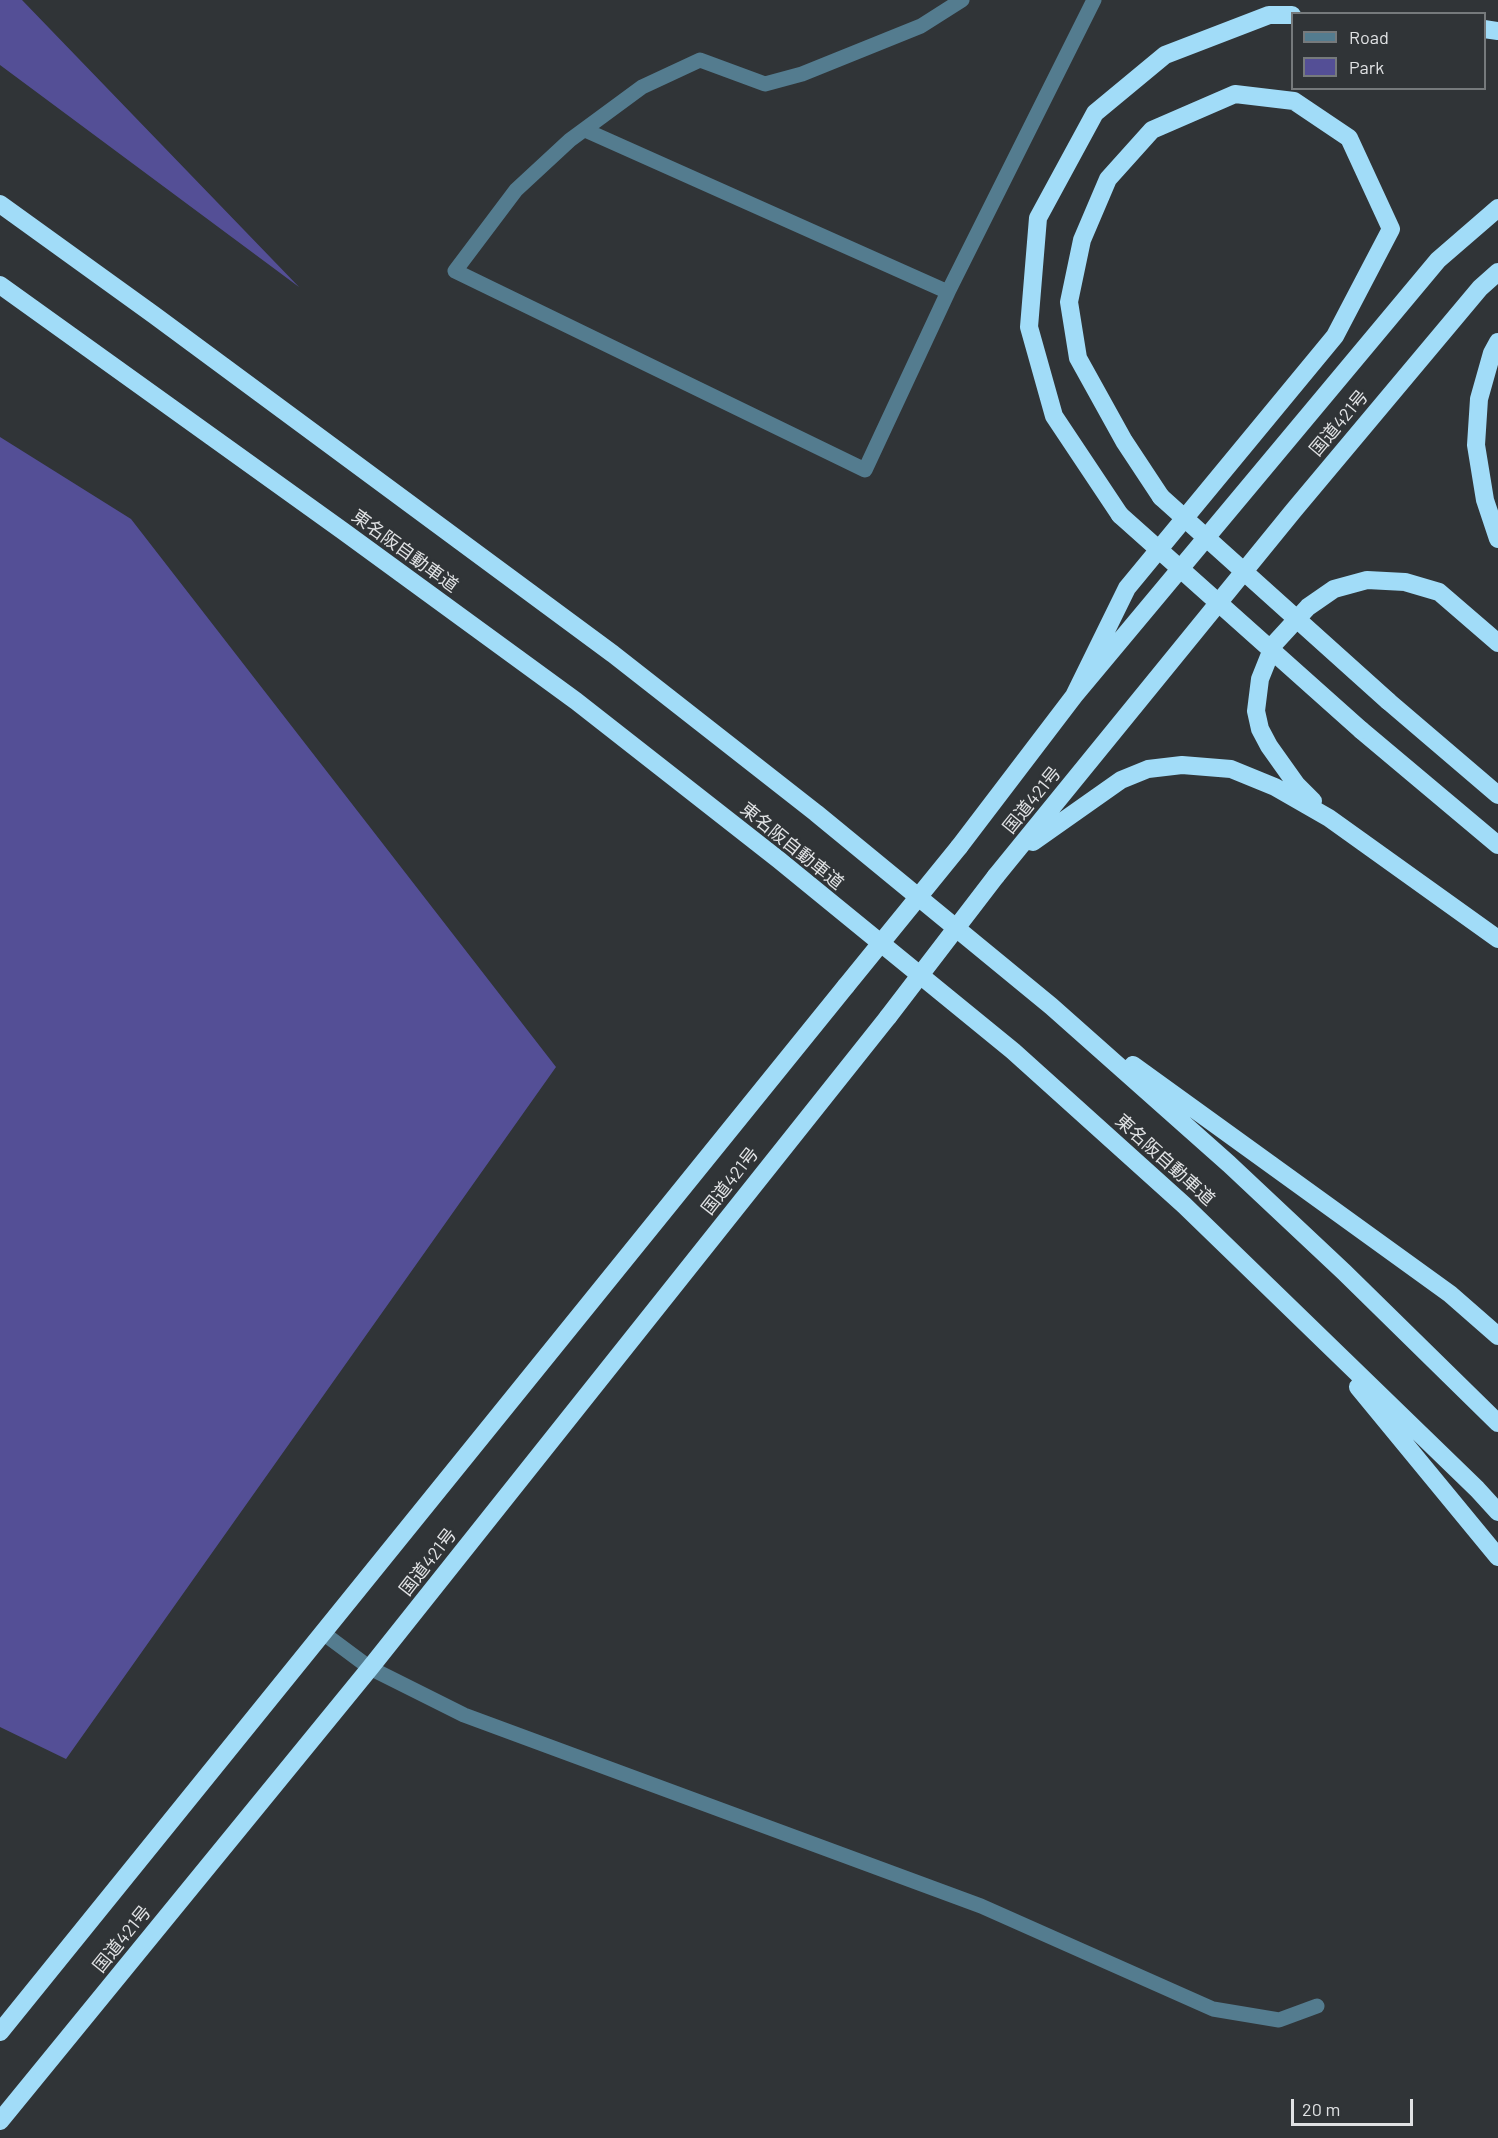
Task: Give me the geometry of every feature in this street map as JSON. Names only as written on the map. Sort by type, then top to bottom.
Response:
[{"type":"highway","points":[[1291,15],[1269,15],[1165,55],[1095,113],[1038,218],[1029,327],[1054,416],[1120,515],[1361,730],[1498,845]]},
{"type":"highway","points":[[1074,696],[1127,588],[1335,336],[1391,229],[1349,138],[1294,101],[1235,94],[1152,130],[1108,179],[1082,240],[1070,302],[1078,358],[1124,441],[1161,497],[1389,701],[1498,795]]},
{"type":"highway","points":[[0,204],[613,654],[816,813],[1051,1006],[1229,1164],[1344,1272],[1498,1423]]},
{"type":"highway","name":"国道421号","points":[[0,2032],[959,847],[1074,696],[1438,260],[1498,208]]},
{"type":"highway","name":"国道421号","points":[[0,2121],[370,1668],[888,1017],[996,876],[1294,510],[1480,288],[1498,272]]},
{"type":"highway","name":"東名阪自動車道","points":[[0,285],[566,694],[778,860],[1012,1051],[1184,1205],[1498,1512]]},
{"type":"highway","points":[[1498,342],[1492,353],[1479,399],[1476,445],[1485,500],[1498,539]]},
{"type":"highway","points":[[1329,818],[1296,784],[1269,746],[1260,729],[1256,711],[1260,679],[1274,644],[1308,607],[1334,589],[1367,580],[1405,582],[1439,592],[1498,643]]},
{"type":"highway","points":[[1014,855],[1121,780],[1148,769],[1182,765],[1231,769],[1275,787],[1329,818],[1498,939]]},
{"type":"highway","points":[[1051,1006],[1450,1294],[1498,1336]]},
{"type":"highway","points":[[1298,1315],[1498,1557]]},
{"type":"street","points":[[962,0],[921,26],[802,74],[765,84],[700,60],[642,87],[570,140],[516,190],[455,271],[865,470],[948,292],[1094,0]]},
{"type":"street","points":[[585,130],[948,292]]},
{"type":"street","points":[[323,1634],[370,1668],[464,1715],[981,1906],[1213,2009],[1279,2020],[1317,2006]]},
{"type":"green space","points":[[0,0],[22,0],[299,287],[0,65]]},
{"type":"green space","points":[[0,437],[131,519],[556,1067],[66,1759],[0,1727]]}]
